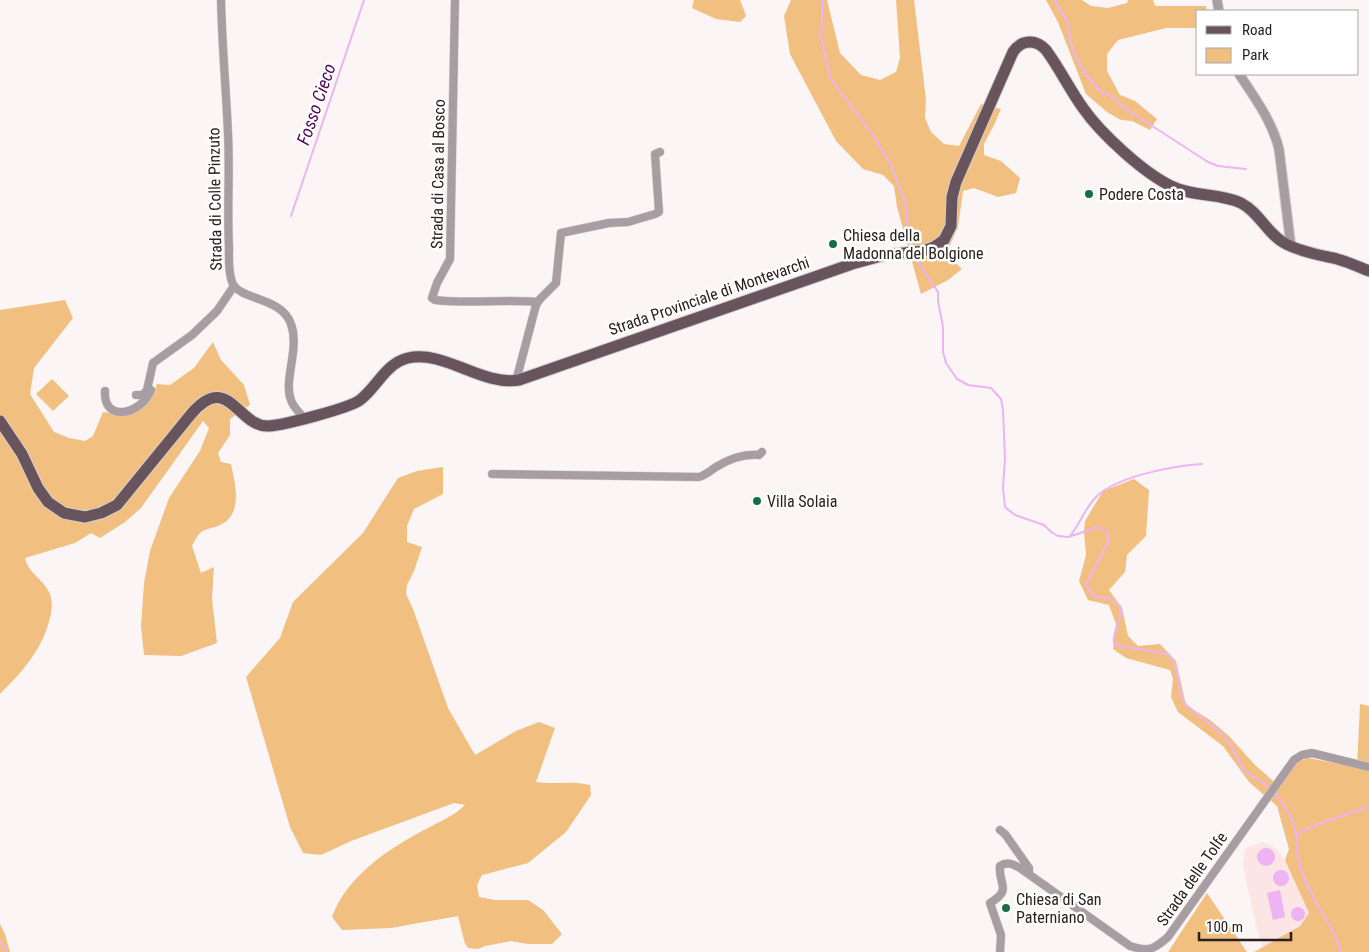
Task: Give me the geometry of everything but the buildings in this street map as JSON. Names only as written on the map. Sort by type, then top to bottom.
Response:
[{"type":"main road","name":"Strada Provinciale di Montevarchi","points":[[0,421],[22,454],[38,488],[48,502],[64,513],[82,517],[98,514],[117,505],[194,411],[206,401],[216,398],[229,401],[251,421],[264,426],[278,425],[357,402],[392,365],[413,357],[436,359],[499,380],[516,381],[870,258],[887,254],[923,252],[944,240],[949,230],[955,185],[1011,56],[1017,46],[1030,42],[1040,44],[1046,50],[1078,102],[1097,126],[1147,170],[1164,182],[1182,190],[1232,200],[1242,204],[1256,213],[1275,237],[1291,247],[1342,260],[1369,271]]},
{"type":"street","name":"Strada di Colle Pinzuto","points":[[221,0],[222,50],[228,134],[230,273],[234,286],[243,292],[279,307],[288,318],[292,326],[294,347],[289,394],[293,405],[304,418]]},
{"type":"street","name":"Strada di Casa al Bosco","points":[[456,0],[450,259],[437,283],[432,298],[461,302],[524,300],[538,302]]},
{"type":"street","points":[[1240,75],[1268,119],[1275,135],[1279,149],[1291,247]]},
{"type":"street","points":[[516,381],[538,302],[556,283],[561,233],[608,223],[628,222],[659,212],[655,157],[660,152]]},
{"type":"street","points":[[136,394],[143,395],[146,393],[153,363],[192,335],[217,311],[234,286]]},
{"type":"street","points":[[105,391],[104,401],[111,409],[120,412],[130,411],[139,407],[151,391],[150,376]]},
{"type":"street","points":[[492,474],[699,477],[705,476],[717,466],[737,457],[760,455],[762,452]]},
{"type":"street","name":"Strada delle Tolfe","points":[[1000,952],[1001,935],[990,903],[1002,894],[1004,888],[1000,866],[1011,863],[1123,942],[1140,949],[1150,950],[1168,937],[1294,760],[1307,753],[1369,767]]},
{"type":"street","points":[[1000,830],[1029,868],[1028,874]]},
{"type":"shaded area","points":[[1263,842],[1277,849],[1285,860],[1309,913],[1300,926],[1263,947],[1257,929],[1243,866],[1245,848]]},
{"type":"shaded area","points":[[1266,848],[1272,851],[1275,857],[1272,863],[1266,866],[1260,863],[1257,857],[1260,851]]},
{"type":"shaded area","points":[[1278,870],[1284,870],[1289,875],[1287,884],[1278,886],[1273,881],[1273,875]]},
{"type":"shaded area","points":[[1280,890],[1285,917],[1273,920],[1267,893]]},
{"type":"shaded area","points":[[1295,907],[1301,907],[1305,914],[1301,921],[1295,921],[1291,917],[1291,911]]},
{"type":"green space","points":[[694,0],[740,0],[746,16],[740,22],[716,19],[692,8]]},
{"type":"green space","points":[[791,0],[827,0],[840,53],[861,75],[880,80],[896,72],[900,58],[896,0],[914,0],[926,100],[925,118],[931,132],[944,144],[959,146],[981,104],[1001,109],[984,144],[984,155],[1001,161],[1020,178],[1016,193],[998,197],[974,188],[963,191],[958,227],[946,254],[962,269],[948,280],[921,294],[897,207],[894,186],[883,175],[863,169],[836,141],[790,54],[784,16]]},
{"type":"green space","points":[[1046,0],[1082,0],[1091,6],[1108,8],[1127,3],[1128,0],[1153,0],[1155,6],[1206,6],[1207,10],[1196,10],[1196,28],[1166,28],[1118,40],[1107,54],[1107,71],[1120,95],[1135,101],[1157,119],[1150,130],[1132,121],[1121,120],[1107,112],[1086,94],[1058,22]]},
{"type":"green space","points":[[65,300],[73,318],[34,368],[30,394],[54,432],[69,438],[85,441],[93,436],[103,412],[130,413],[143,407],[149,401],[157,384],[170,385],[194,368],[213,342],[221,360],[244,385],[250,405],[230,419],[230,435],[218,453],[221,462],[231,464],[236,497],[233,513],[222,524],[200,533],[192,546],[201,573],[214,567],[212,599],[217,643],[181,656],[144,655],[141,626],[144,583],[150,551],[169,498],[200,451],[209,428],[203,421],[141,508],[125,522],[100,538],[91,533],[75,543],[25,558],[29,568],[49,592],[52,602],[51,615],[37,650],[24,668],[0,694],[0,310]]},
{"type":"green space","points":[[52,379],[69,396],[53,411],[36,394]]},
{"type":"green space","points":[[443,467],[443,494],[414,509],[407,526],[407,542],[422,547],[407,585],[406,594],[448,708],[475,755],[516,731],[539,722],[555,728],[536,782],[590,785],[591,795],[566,832],[528,863],[482,875],[477,885],[479,897],[495,900],[528,900],[543,910],[562,934],[552,944],[528,944],[511,941],[478,949],[468,948],[465,944],[458,916],[391,928],[342,930],[332,917],[339,902],[358,876],[397,845],[451,816],[465,805],[454,803],[351,841],[321,855],[303,853],[290,827],[246,677],[280,638],[293,602],[363,533],[398,478],[417,471]]},
{"type":"green space","points":[[1134,479],[1149,490],[1146,536],[1127,555],[1125,572],[1109,590],[1122,608],[1128,636],[1138,646],[1160,644],[1176,661],[1186,705],[1210,720],[1229,736],[1254,764],[1280,787],[1293,764],[1308,758],[1357,767],[1360,704],[1369,706],[1369,952],[1254,952],[1300,926],[1309,913],[1285,860],[1289,849],[1277,806],[1249,782],[1223,746],[1178,712],[1171,697],[1173,679],[1170,670],[1126,658],[1113,649],[1116,624],[1109,605],[1088,600],[1079,581],[1086,555],[1085,521],[1103,491]]},
{"type":"green space","points":[[1207,893],[1247,952],[1168,952]]},
{"type":"green space","points":[[0,924],[5,934],[10,952],[0,952]]},
{"type":"waterway","name":"Fosso Cieco","points":[[291,216],[364,0]]},
{"type":"waterway","points":[[823,0],[821,35],[830,78],[871,132],[890,163],[905,201],[910,247]]},
{"type":"waterway","points":[[1055,0],[1068,24],[1071,44],[1075,54],[1084,72],[1101,92],[1111,96],[1126,109],[1208,162],[1218,166],[1246,169]]},
{"type":"waterway","points":[[914,256],[938,292],[943,327],[943,352],[946,363],[957,379],[968,385],[991,388],[1001,399],[1005,458],[1003,488],[1005,507],[1015,515],[1044,525],[1058,536],[1068,537],[1098,527],[1107,532],[1109,541],[1086,585],[1093,596],[1111,599],[1120,606],[1121,612],[1114,643],[1121,646],[1168,654],[1176,666],[1181,695],[1185,704],[1224,736],[1231,745],[1244,771],[1264,783],[1271,790]]},
{"type":"waterway","points":[[1070,536],[1092,501],[1117,483],[1146,473],[1202,464]]},
{"type":"waterway","points":[[1275,793],[1291,817],[1296,834],[1297,854],[1302,872],[1313,897],[1333,930],[1340,952]]},
{"type":"waterway","points":[[1296,834],[1326,821],[1369,807]]},
{"type":"waterway","points":[[0,942],[7,952]]},
{"type":"place","name":"Podere Costa","points":[[1089,194]]},
{"type":"place","name":"Chiesa della Madonna del Bolgione","points":[[833,244]]},
{"type":"place","name":"Villa Solaia","points":[[757,501]]},
{"type":"place","name":"Chiesa di San Paterniano","points":[[1006,908]]}]
